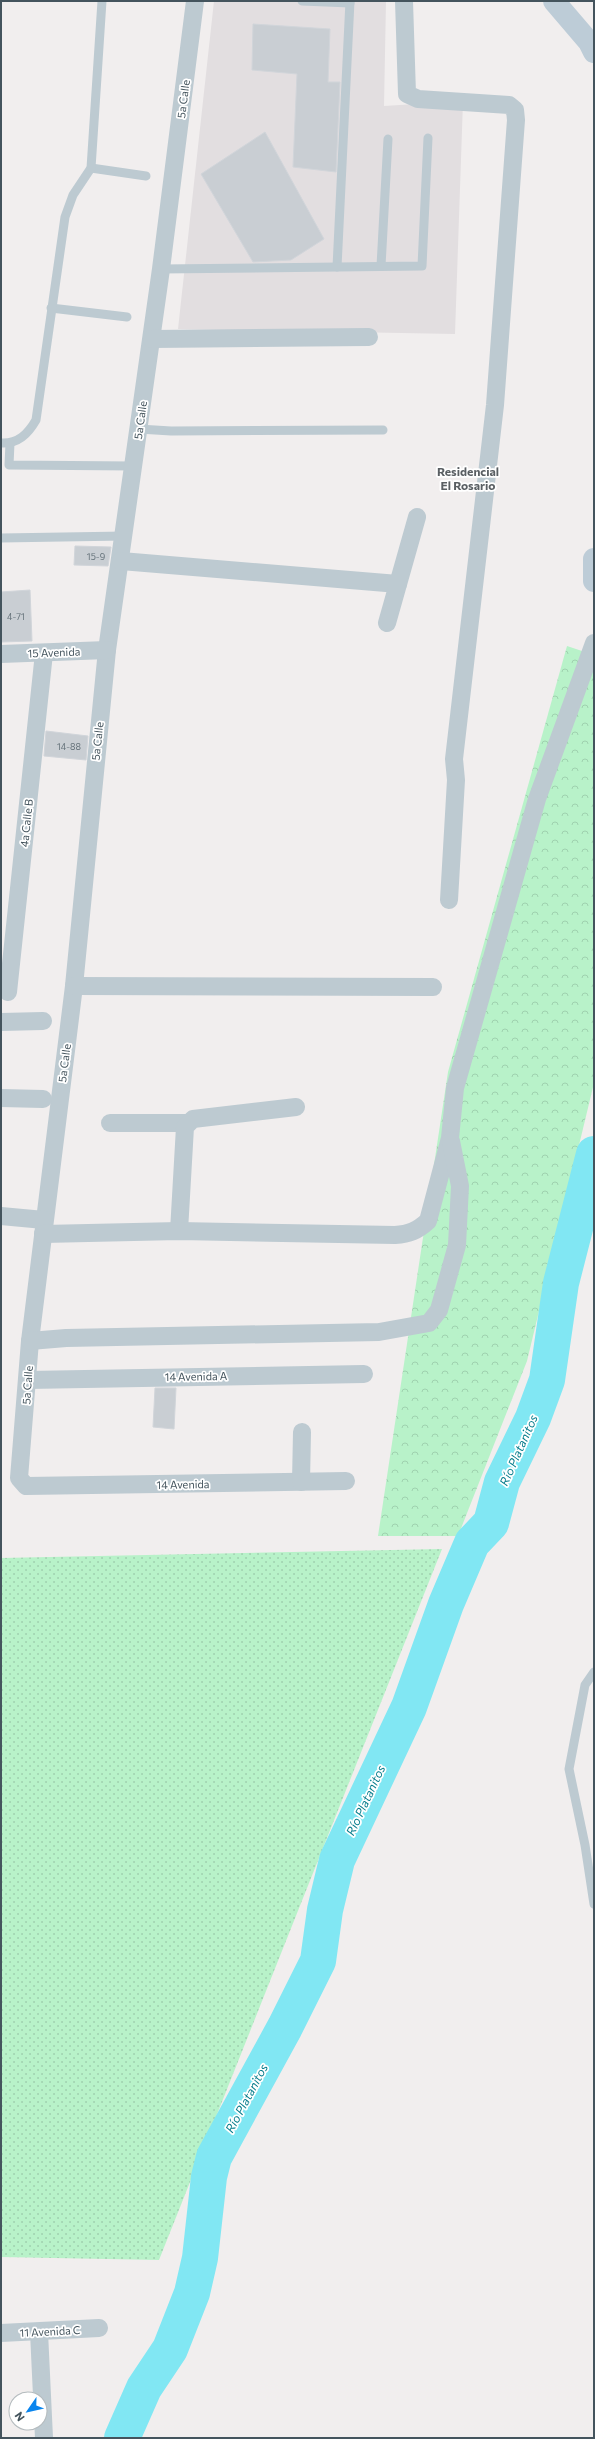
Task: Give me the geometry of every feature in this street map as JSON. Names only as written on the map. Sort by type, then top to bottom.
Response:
[{"type":"main road","points":[[555,2],[589,42],[594,52]]},
{"type":"main road","points":[[594,559],[594,581]]},
{"type":"street","name":"5a Calle","points":[[22,1483],[19,1478],[30,1341],[74,986],[107,650],[125,536],[133,466],[152,339],[195,1]]},
{"type":"street","points":[[404,1],[407,94],[418,99],[509,105],[515,110],[516,120],[495,405],[454,760],[456,780],[450,900]]},
{"type":"street","points":[[152,339],[368,337]]},
{"type":"street","points":[[387,623],[417,517]]},
{"type":"street","points":[[121,561],[398,584]]},
{"type":"street","points":[[1,1216],[44,1227],[179,1231],[408,1234],[419,1229],[428,1221],[450,1138],[455,1088],[537,798],[594,643]]},
{"type":"street","name":"15 Avenida","points":[[1,654],[107,650]]},
{"type":"street","name":"4a Calle B","points":[[8,992],[44,653]]},
{"type":"street","points":[[74,986],[433,986]]},
{"type":"street","points":[[1,1022],[44,1021]]},
{"type":"street","points":[[1,1098],[43,1099]]},
{"type":"street","points":[[179,1231],[185,1127],[188,1123],[193,1119],[296,1107]]},
{"type":"street","points":[[110,1122],[188,1123]]},
{"type":"street","points":[[30,1341],[74,1338],[379,1332],[428,1323],[439,1310],[457,1245],[460,1186],[450,1138]]},
{"type":"street","name":"14 Avenida A","points":[[28,1380],[364,1374]]},
{"type":"street","points":[[302,1432],[302,1482]]},
{"type":"street","name":"14 Avenida","points":[[22,1483],[26,1486],[346,1481]]},
{"type":"street","name":"11 Avenida C","points":[[1,2333],[99,2328]]},
{"type":"street","points":[[39,2332],[44,2438]]},
{"type":"lane","points":[[102,1],[91,168],[73,195],[65,217],[36,420],[21,439],[5,443],[9,465],[133,466]]},
{"type":"lane","points":[[302,1],[350,2],[336,267]]},
{"type":"lane","points":[[381,266],[388,138]]},
{"type":"lane","points":[[161,269],[422,266],[428,138]]},
{"type":"lane","points":[[91,168],[146,176]]},
{"type":"lane","points":[[51,308],[127,317]]},
{"type":"lane","points":[[139,430],[383,430]]},
{"type":"lane","points":[[1,538],[125,536]]},
{"type":"lane","points":[[594,1672],[585,1685],[569,1769],[585,1845],[594,1904]]},
{"type":"shaded area","points":[[214,1],[386,1],[384,106],[463,101],[455,334],[178,329]]},
{"type":"green space","points":[[567,646],[594,655],[594,1083],[527,1361],[458,1536],[378,1536],[448,1072]]},
{"type":"green space","points":[[442,1549],[159,2260],[1,2257],[1,1558]]},
{"type":"building","points":[[253,24],[330,29],[328,82],[340,82],[336,172],[293,167],[297,74],[252,70]]},
{"type":"building","points":[[265,132],[324,239],[291,260],[253,262],[201,174]]},
{"type":"building","points":[[75,546],[111,547],[108,566],[74,565]]},
{"type":"building","points":[[30,590],[32,641],[1,642],[1,592]]},
{"type":"building","points":[[46,731],[88,736],[86,760],[44,756]]},
{"type":"building","points":[[155,1388],[176,1388],[174,1429],[153,1427]]},
{"type":"waterway","name":"Río Platanitos","points":[[122,2438],[144,2388],[170,2349],[192,2293],[200,2258],[209,2177],[214,2157],[285,2027],[318,1961],[325,1910],[337,1860],[409,1707],[446,1604],[472,1543],[491,1523],[502,1482],[533,1418],[547,1380],[561,1283],[594,1154]]},
{"type":"district","name":"Residencial El Rosario","points":[[468,478]]}]
